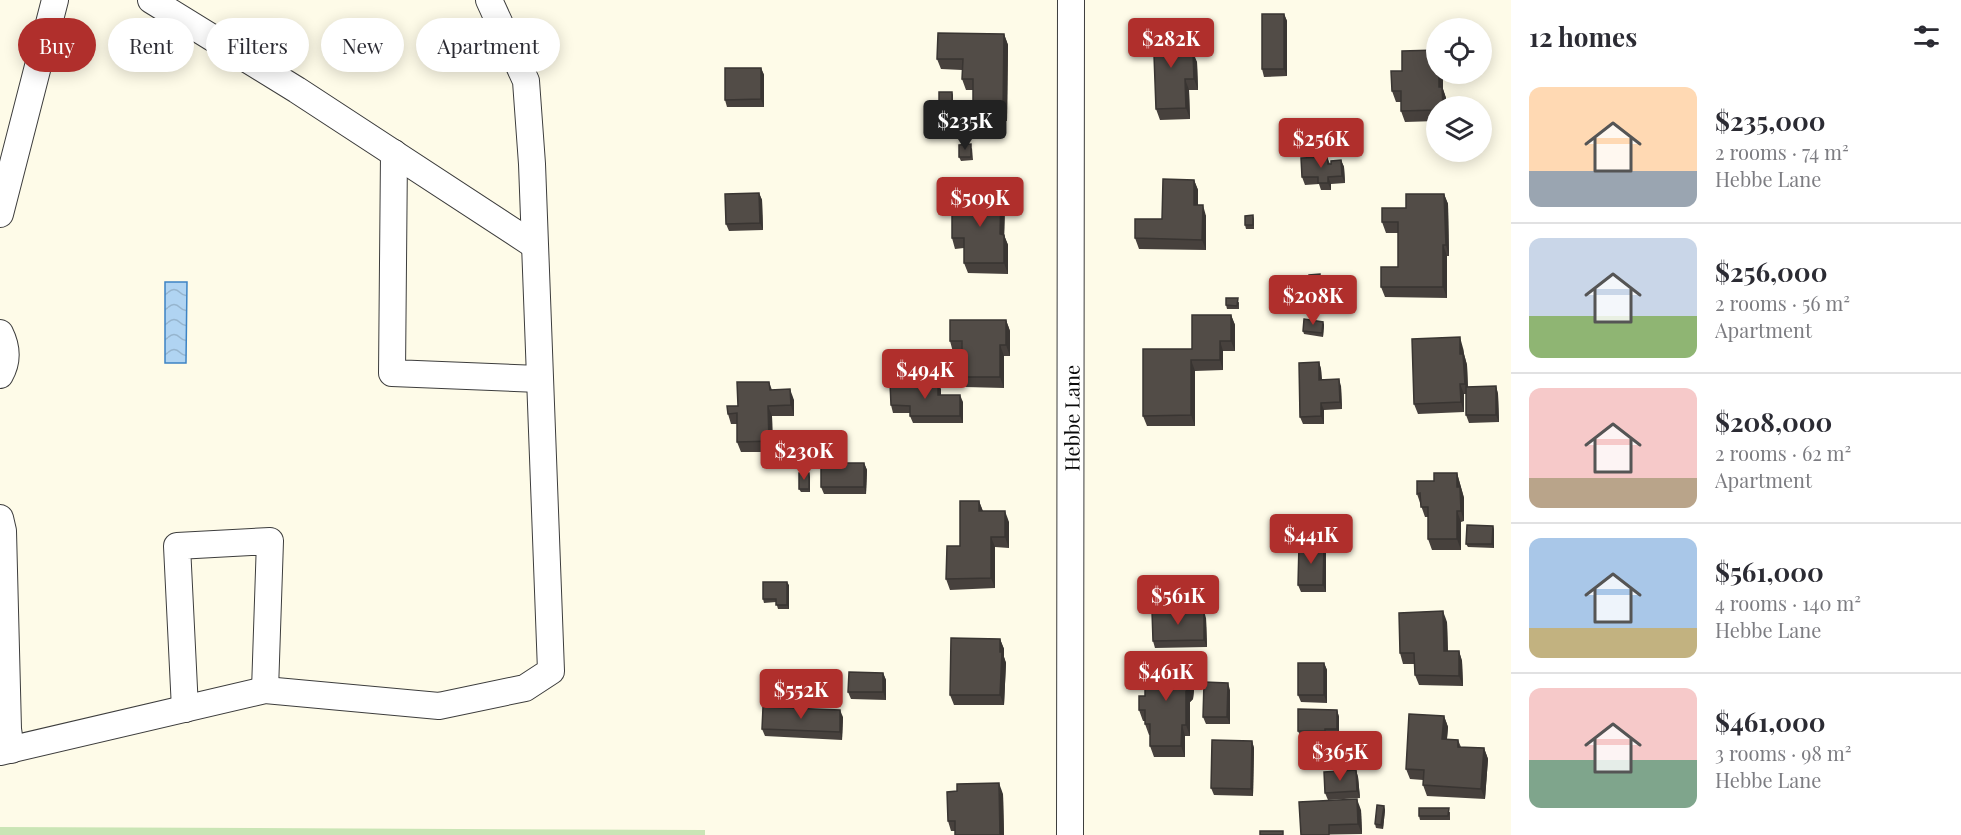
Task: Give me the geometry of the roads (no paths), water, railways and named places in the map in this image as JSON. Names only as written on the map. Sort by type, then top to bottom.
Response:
[{"type":"street","points":[[0,214],[55,0]]},
{"type":"street","points":[[151,0],[297,90],[534,245]]},
{"type":"street","points":[[0,518],[3,531],[8,729],[6,751],[265,690],[439,706],[525,688],[552,671],[532,164],[526,81],[489,0]]},
{"type":"street","name":"Hebbe Lane","points":[[1070,835],[1071,0]]},
{"type":"street","points":[[394,153],[392,373],[539,379]]},
{"type":"street","points":[[0,333],[5,346],[6,360],[0,375]]},
{"type":"street","points":[[185,709],[177,546],[270,541],[265,690]]},
{"type":"water","points":[[165,282],[187,282],[186,363],[165,363]]}]
